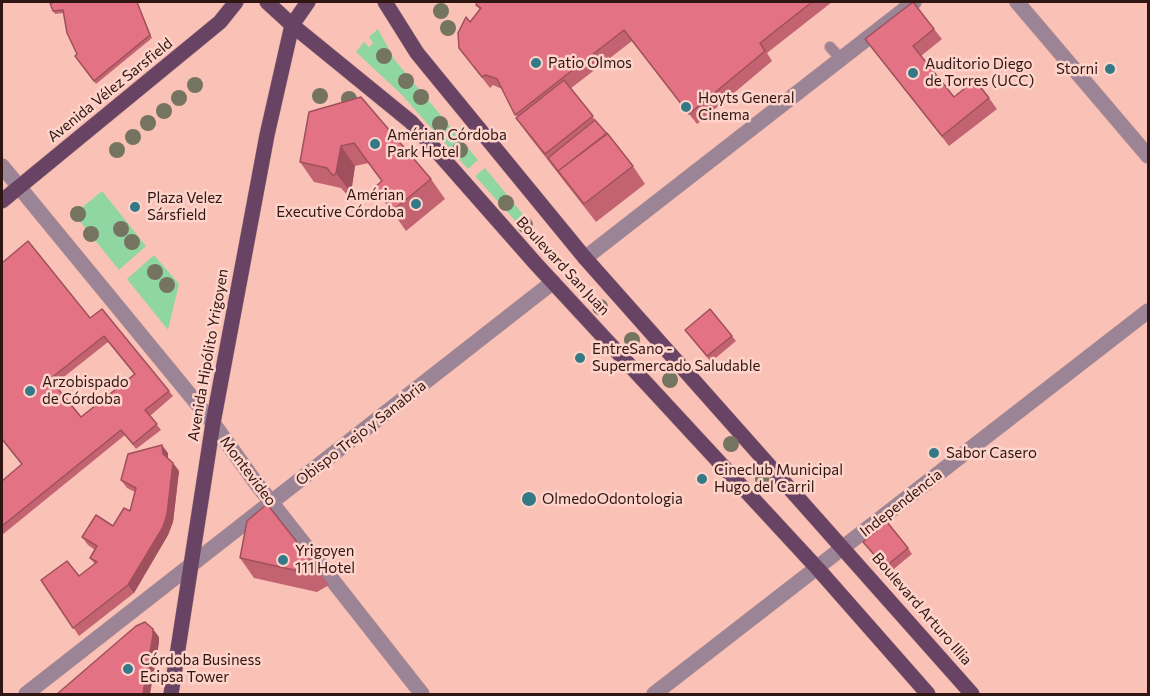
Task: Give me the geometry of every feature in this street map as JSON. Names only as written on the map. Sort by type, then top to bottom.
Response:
[{"type":"main road","name":"Avenida Vélez Sarsfield","points":[[2,201],[220,22],[236,2]]},
{"type":"main road","name":"Boulevard San Juan","points":[[267,2],[411,122],[553,282],[818,569]]},
{"type":"main road","points":[[292,25],[308,2]]},
{"type":"main road","name":"Boulevard San Juan","points":[[385,2],[417,53],[585,258],[844,547]]},
{"type":"main road","name":"Avenida Hipólito Yrigoyen","points":[[171,694],[213,423],[267,135],[292,25]]},
{"type":"main road","name":"Boulevard Arturo Illia","points":[[844,547],[972,694]]},
{"type":"main road","points":[[818,569],[928,694]]},
{"type":"street","points":[[585,258],[914,2]]},
{"type":"street","points":[[1017,2],[1149,156]]},
{"type":"street","name":"Montevideo","points":[[2,166],[213,423],[272,503],[422,694]]},
{"type":"street","name":"Obispo Trejo y Sanabria","points":[[26,694],[553,282]]},
{"type":"street","name":"Independencia","points":[[654,694],[1149,311]]},
{"type":"lane","points":[[830,47],[841,59]]},
{"type":"green space","points":[[378,29],[394,59],[478,160],[468,169],[401,94],[356,52],[364,42],[369,47],[373,43],[369,37]]},
{"type":"green space","points":[[485,168],[535,229],[534,236],[528,235],[475,176]]},
{"type":"green space","points":[[102,191],[146,246],[119,270],[74,214]]},
{"type":"green space","points":[[154,255],[179,284],[168,330],[127,279]]},
{"type":"building","points":[[137,2],[150,35],[94,81],[75,56],[77,54],[67,33],[63,10],[53,11],[50,3]]},
{"type":"building","name":"Patio Olmos","points":[[477,2],[812,2],[760,43],[765,51],[689,114],[624,30],[515,115],[497,79],[486,75],[482,77],[459,48],[458,33],[466,17],[470,22],[481,8],[476,5]]},
{"type":"building","name":"Auditorio Diego de Torres (UCC)","points":[[913,2],[934,29],[913,46],[954,97],[975,80],[989,98],[942,136],[865,39]]},
{"type":"building","points":[[564,80],[593,116],[545,154],[516,118]]},
{"type":"building","points":[[361,97],[431,179],[392,211],[375,187],[382,181],[354,143],[341,146],[336,173],[333,176],[327,168],[300,162],[309,112]]},
{"type":"building","points":[[595,120],[607,134],[558,171],[561,175],[548,158]]},
{"type":"building","points":[[607,133],[633,166],[584,204],[558,171]]},
{"type":"building","name":"Arzobispado de Córdoba","points":[[28,241],[90,318],[102,309],[169,391],[145,410],[157,424],[133,444],[121,430],[2,526],[2,481],[22,464],[2,439],[2,263]],"holes":[[[104,336],[135,374],[81,417],[50,379]]]},
{"type":"building","points":[[710,309],[732,336],[707,356],[685,330]]},
{"type":"building","points":[[162,445],[163,454],[173,463],[167,514],[163,527],[128,585],[73,628],[41,580],[67,561],[79,576],[97,562],[90,558],[97,546],[82,537],[96,515],[113,526],[124,508],[130,511],[136,488],[121,480],[128,454]]},
{"type":"building","points":[[267,504],[315,565],[303,572],[240,558],[247,521]]},
{"type":"building","points":[[887,522],[908,548],[885,567],[863,542]]},
{"type":"building","name":"Córdoba Business Ecipsa Tower","points":[[145,622],[153,629],[153,635],[143,694],[57,694],[136,626]]},
{"type":"place","name":"Patio Olmos","points":[[536,63]]},
{"type":"place","name":"Storni","points":[[1110,69]]},
{"type":"place","name":"Auditorio Diego de Torres (UCC)","points":[[913,73]]},
{"type":"place","name":"Hoyts General Cinema","points":[[686,107]]},
{"type":"place","name":"Amérian Córdoba Park Hotel","points":[[375,144]]},
{"type":"place","name":"Amérian Executive Córdoba","points":[[416,204]]},
{"type":"place","name":"Plaza Velez Sársfield","points":[[135,207]]},
{"type":"place","name":"EntreSano - Supermercado Saludable","points":[[580,358]]},
{"type":"place","name":"Arzobispado de Córdoba","points":[[30,391]]},
{"type":"place","name":"Sabor Casero","points":[[934,453]]},
{"type":"place","name":"Cineclub Municipal Hugo del Carril","points":[[702,479]]},
{"type":"place","name":"OlmedoOdontologia","points":[[529,499]]},
{"type":"place","name":"Yrigoyen 111 Hotel","points":[[283,560]]},
{"type":"place","name":"Córdoba Business Ecipsa Tower","points":[[128,669]]}]
